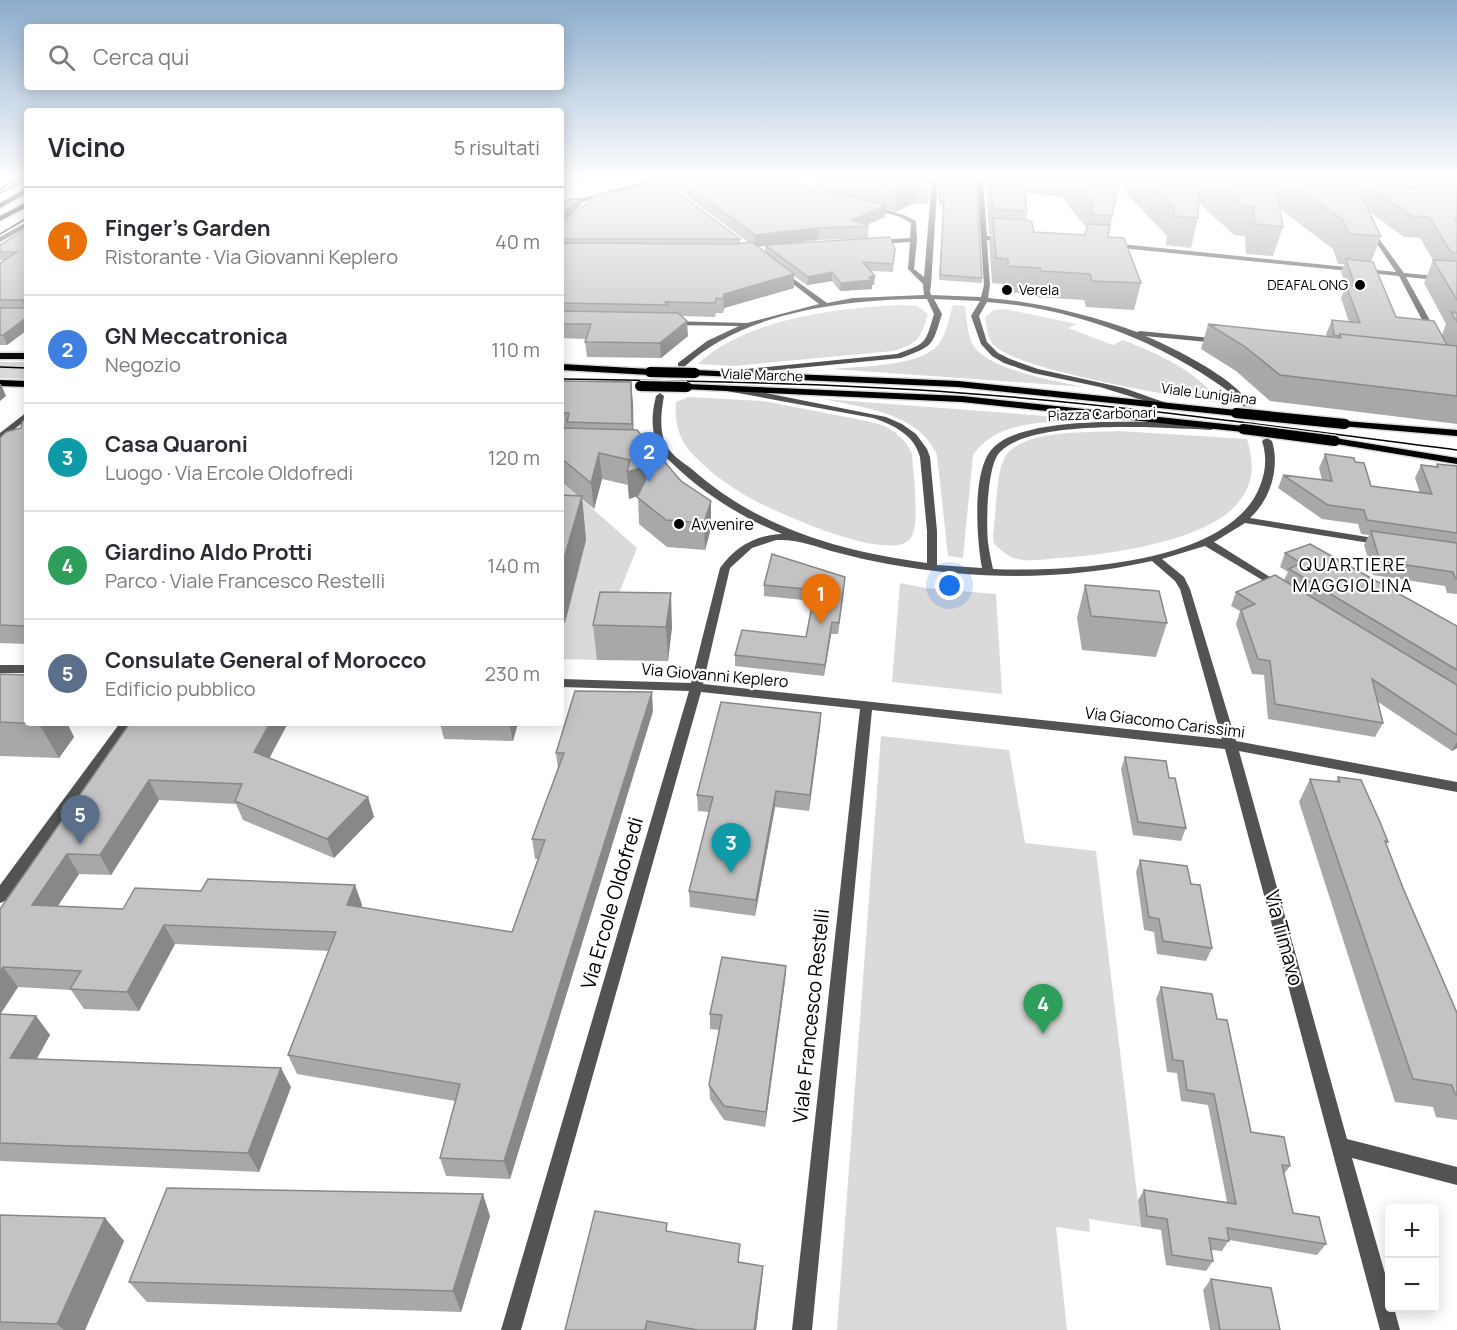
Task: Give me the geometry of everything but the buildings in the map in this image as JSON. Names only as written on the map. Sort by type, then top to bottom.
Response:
[{"type":"main road","points":[[0,356],[24,356]]},
{"type":"main road","name":"Viale Marche","points":[[564,367],[958,384]]},
{"type":"main road","points":[[0,383],[24,384]]},
{"type":"main road","name":"Viale Lunigiana","points":[[958,384],[1457,434]]},
{"type":"main road","name":"Viale Marche","points":[[636,386],[962,399]]},
{"type":"main road","name":"Viale Lunigiana","points":[[962,399],[1243,429],[1335,441],[1457,462]]},
{"type":"street","points":[[867,242],[912,240]]},
{"type":"street","points":[[914,240],[911,269],[928,285]]},
{"type":"street","points":[[725,373],[884,359],[923,347],[932,334],[938,314],[926,291],[931,240]]},
{"type":"street","name":"Piazza Carbonari","points":[[984,240],[987,285],[984,301],[975,316],[981,339],[996,355],[1031,369],[1137,394],[1165,404]]},
{"type":"street","points":[[1378,240],[1402,275],[1436,339]]},
{"type":"street","points":[[1103,245],[1457,280]]},
{"type":"street","points":[[779,270],[824,304]]},
{"type":"street","points":[[681,365],[694,352],[712,340],[751,324],[824,304],[872,299],[928,297],[984,301],[1042,309],[1130,332],[1229,342]]},
{"type":"street","points":[[660,323],[751,324]]},
{"type":"street","points":[[1130,332],[1198,365],[1242,397],[1246,404]]},
{"type":"street","points":[[726,388],[876,416],[898,425],[914,437],[922,447],[925,457],[932,531],[932,567]]},
{"type":"street","points":[[660,396],[656,418],[664,451]]},
{"type":"street","points":[[3,439],[24,418]]},
{"type":"street","name":"Piazza Carbonari","points":[[988,571],[982,534],[988,464],[995,451],[1005,443],[1038,431],[1061,428],[1103,426],[1230,428]]},
{"type":"street","points":[[652,449],[664,451],[702,484],[732,504],[799,537],[865,556],[932,567],[1052,573],[1155,558],[1206,542],[1228,531],[1244,520],[1260,499],[1269,478],[1272,457],[1267,441]]},
{"type":"street","points":[[1244,520],[1393,544]]},
{"type":"street","name":"Via Ercole Oldofredi","points":[[512,1330],[696,687],[725,568],[736,553],[761,541],[782,536],[799,537]]},
{"type":"street","points":[[1206,542],[1290,594]]},
{"type":"street","name":"Via Timavo","points":[[1155,558],[1180,579],[1185,589],[1231,746],[1390,1330]]},
{"type":"street","points":[[0,669],[24,669]]},
{"type":"street","name":"Via Giovanni Keplero","points":[[564,683],[696,687],[866,707]]},
{"type":"street","name":"Via Giacomo Carissimi","points":[[866,707],[1231,746],[1457,787]]},
{"type":"street","name":"Viale Francesco Restelli","points":[[801,1330],[866,707]]},
{"type":"street","points":[[0,897],[125,726]]},
{"type":"street","points":[[1341,1146],[1457,1176]]},
{"type":"shaded area","points":[[899,305],[917,306],[928,314],[917,339],[893,351],[734,366],[698,364],[741,336],[766,326],[821,313]]},
{"type":"shaded area","points":[[953,305],[965,306],[970,339],[979,352],[991,360],[1040,378],[1084,387],[833,369],[888,364],[917,358],[929,352],[938,345],[943,337]]},
{"type":"shaded area","points":[[1005,309],[1077,324],[1068,328],[1113,345],[1123,340],[1150,351],[1189,373],[1221,403],[1102,382],[1035,365],[1010,355],[990,340],[985,317],[994,310]]},
{"type":"shaded area","points":[[0,362],[24,362],[24,379],[0,378]]},
{"type":"shaded area","points":[[688,397],[763,401],[867,421],[885,426],[896,433],[907,444],[912,454],[916,511],[910,539],[898,545],[879,545],[830,533],[761,504],[724,482],[694,456],[681,438],[676,402]]},
{"type":"shaded area","points":[[824,399],[1085,419],[1023,425],[1009,429],[995,435],[973,455],[963,558],[948,556],[937,455],[929,441],[904,421],[889,415]]},
{"type":"shaded area","points":[[1119,431],[1247,439],[1252,465],[1250,481],[1237,504],[1222,517],[1202,528],[1154,544],[1102,554],[1022,560],[1005,553],[994,544],[999,477],[1003,461],[1011,450],[1023,443],[1055,434]]},
{"type":"shaded area","points":[[564,484],[637,548],[614,606],[597,660],[564,659]]},
{"type":"shaded area","points":[[900,583],[925,588],[996,594],[1002,694],[892,682]]},
{"type":"shaded area","points":[[881,736],[1009,750],[1025,843],[1096,851],[1141,1227],[1089,1219],[1090,1232],[1056,1227],[1067,1330],[837,1330]]},
{"type":"tunnel","points":[[1246,404],[1267,440]]},
{"type":"tram line","points":[[0,367],[24,368]]},
{"type":"tram line","points":[[564,379],[811,385],[961,393],[1147,411],[1457,450]]},
{"type":"place","name":"DEAFAL ONG","points":[[1360,285]]},
{"type":"place","name":"Verela","points":[[1007,290]]},
{"type":"place","name":"GN Meccatronica","points":[[649,482]]},
{"type":"place","name":"Avvenire","points":[[679,524]]},
{"type":"place","name":"Finger's Garden","points":[[821,624]]},
{"type":"place","name":"Consulate General of Morocco","points":[[80,845]]},
{"type":"place","name":"Casa Quaroni","points":[[731,873]]},
{"type":"place","name":"Giardino Aldo Protti","points":[[1043,1034]]},
{"type":"district","name":"QUARTIERE MAGGIOLINA","points":[[1353,575]]}]
